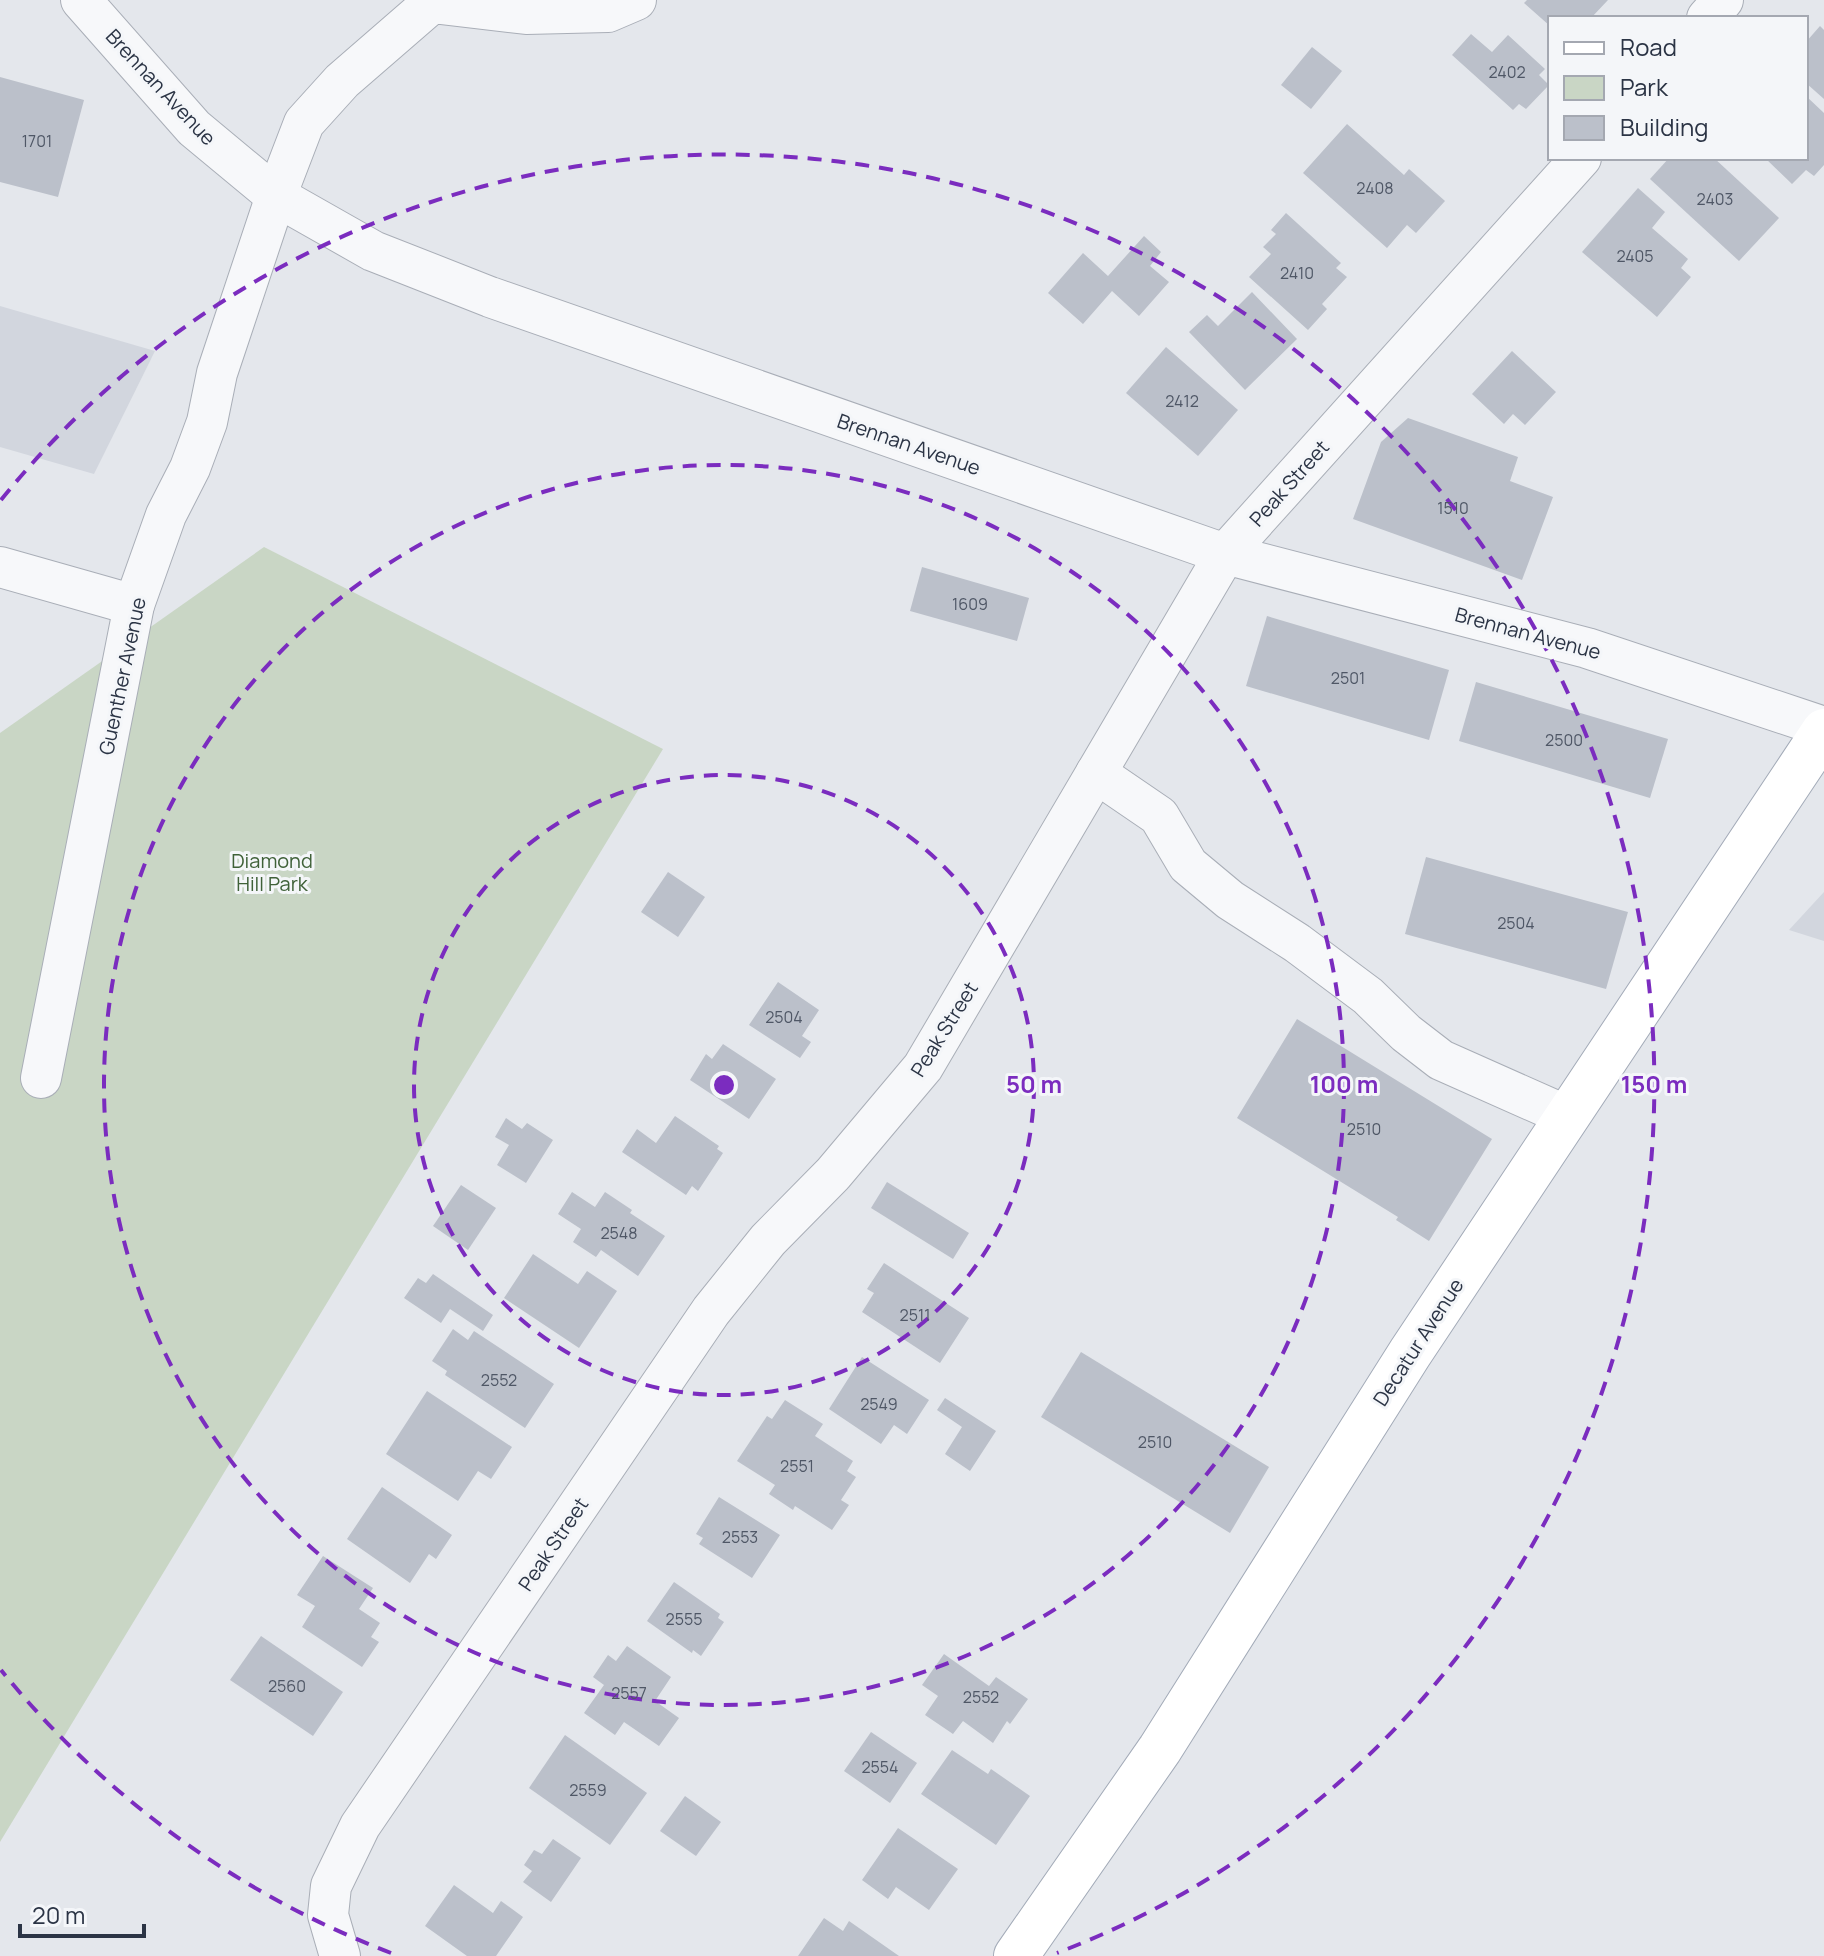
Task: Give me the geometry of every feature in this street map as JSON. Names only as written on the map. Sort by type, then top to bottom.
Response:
[{"type":"main road","name":"Decatur Avenue","points":[[1016,1956],[1160,1749],[1410,1353],[1824,729]]},
{"type":"street","name":"Brennan Avenue","points":[[81,0],[194,128],[276,196],[373,251],[490,297],[1225,554],[1587,648],[1824,729]]},
{"type":"street","points":[[434,2],[526,14],[608,12],[636,0]]},
{"type":"street","points":[[1709,16],[1723,0]]},
{"type":"street","name":"Guenther Avenue","points":[[41,1078],[134,605],[166,515],[190,468],[203,433],[217,373],[276,196],[304,123],[342,81],[434,2]]},
{"type":"street","name":"Peak Street","points":[[340,1956],[328,1915],[331,1886],[360,1826],[711,1311],[768,1240],[833,1174],[923,1067],[1225,554],[1579,160]]},
{"type":"street","points":[[0,567],[134,605]]},
{"type":"street","points":[[1096,773],[1159,816],[1188,865],[1368,996],[1406,1033],[1441,1060],[1567,1116]]},
{"type":"shaded area","points":[[0,306],[155,351],[94,474],[0,447]]},
{"type":"shaded area","points":[[1824,892],[1824,941],[1789,930]]},
{"type":"green space","name":"Diamond Hill Park","points":[[264,547],[663,749],[0,1842],[0,733]]},
{"type":"building","points":[[1527,0],[1608,0],[1593,16],[1548,16],[1548,24],[1524,3]]},
{"type":"building","points":[[1820,26],[1824,30],[1824,99],[1808,85],[1808,40]]},
{"type":"building","points":[[1471,34],[1492,52],[1508,35],[1545,69],[1539,75],[1548,86],[1526,109],[1519,104],[1513,110],[1452,55]]},
{"type":"building","points":[[1312,47],[1342,71],[1311,109],[1281,85]]},
{"type":"building","points":[[0,77],[84,100],[58,197],[0,182]]},
{"type":"building","points":[[1808,98],[1824,113],[1824,165],[1814,176],[1806,170],[1792,184],[1767,160],[1808,160]]},
{"type":"building","points":[[1347,124],[1404,175],[1409,169],[1445,201],[1416,233],[1407,225],[1387,248],[1303,173]]},
{"type":"building","points":[[1667,160],[1716,160],[1779,218],[1739,261],[1650,179]]},
{"type":"building","points":[[1638,188],[1665,212],[1652,228],[1688,259],[1681,268],[1691,277],[1657,317],[1582,252]]},
{"type":"building","points":[[1286,213],[1341,263],[1336,268],[1347,277],[1322,304],[1327,309],[1308,330],[1249,277],[1271,254],[1263,247],[1276,234],[1271,230]]},
{"type":"building","points":[[1144,236],[1161,252],[1150,266],[1169,282],[1139,316],[1112,291],[1083,324],[1048,293],[1083,253],[1108,276]]},
{"type":"building","points":[[1252,292],[1297,339],[1245,390],[1189,332],[1207,315],[1218,326]]},
{"type":"building","points":[[1166,347],[1238,410],[1198,456],[1126,393]]},
{"type":"building","points":[[1512,351],[1556,392],[1525,425],[1513,414],[1504,424],[1472,394]]},
{"type":"building","points":[[1408,418],[1518,457],[1510,481],[1553,497],[1522,580],[1353,519],[1381,442]]},
{"type":"building","points":[[922,567],[1029,598],[1017,641],[910,611]]},
{"type":"building","points":[[1267,616],[1449,670],[1429,740],[1246,686]]},
{"type":"building","points":[[1476,682],[1668,739],[1650,798],[1459,741]]},
{"type":"building","points":[[1426,857],[1628,912],[1606,989],[1405,934]]},
{"type":"building","points":[[668,872],[705,897],[678,937],[641,912]]},
{"type":"building","points":[[778,982],[819,1010],[802,1036],[811,1042],[800,1058],[749,1025]]},
{"type":"building","points":[[1297,1019],[1492,1139],[1429,1241],[1396,1220],[1398,1217],[1237,1118]]},
{"type":"building","points":[[723,1044],[776,1079],[749,1119],[690,1080],[706,1054],[712,1059]]},
{"type":"building","points":[[675,1116],[719,1146],[717,1149],[723,1153],[698,1191],[692,1186],[686,1195],[622,1152],[637,1129],[656,1143]]},
{"type":"building","points":[[506,1118],[522,1129],[527,1123],[553,1140],[526,1183],[497,1165],[509,1145],[495,1137]]},
{"type":"building","points":[[887,1182],[969,1233],[953,1259],[871,1208]]},
{"type":"building","points":[[461,1185],[496,1208],[468,1250],[433,1226]]},
{"type":"building","points":[[572,1192],[595,1207],[605,1192],[665,1236],[638,1276],[601,1250],[596,1257],[573,1242],[581,1229],[558,1214]]},
{"type":"building","points":[[533,1254],[578,1284],[587,1271],[617,1291],[579,1348],[504,1298]]},
{"type":"building","points":[[884,1263],[969,1318],[940,1363],[862,1312],[874,1293],[867,1289]]},
{"type":"building","points":[[433,1274],[493,1315],[483,1331],[450,1309],[441,1323],[404,1298],[418,1278],[426,1283]]},
{"type":"building","points":[[453,1329],[468,1340],[474,1331],[554,1384],[525,1428],[445,1375],[447,1371],[432,1361]]},
{"type":"building","points":[[1081,1352],[1269,1467],[1230,1533],[1041,1417]]},
{"type":"building","points":[[862,1357],[929,1400],[907,1434],[894,1425],[881,1444],[829,1409]]},
{"type":"building","points":[[427,1391],[512,1447],[491,1479],[478,1471],[458,1501],[386,1454]]},
{"type":"building","points":[[945,1398],[996,1431],[970,1471],[945,1454],[962,1427],[937,1410]]},
{"type":"building","points":[[785,1400],[823,1424],[815,1436],[853,1461],[847,1471],[856,1477],[841,1500],[849,1505],[832,1530],[795,1506],[793,1510],[769,1494],[775,1485],[737,1461],[767,1416],[772,1419]]},
{"type":"building","points":[[382,1487],[452,1535],[436,1559],[429,1554],[410,1583],[347,1539]]},
{"type":"building","points":[[719,1497],[780,1535],[752,1578],[699,1544],[703,1538],[696,1534]]},
{"type":"building","points":[[323,1556],[373,1588],[359,1609],[380,1623],[371,1637],[379,1642],[362,1667],[302,1627],[315,1606],[297,1595]]},
{"type":"building","points":[[674,1582],[720,1614],[718,1618],[724,1622],[701,1656],[647,1621]]},
{"type":"building","points":[[261,1636],[343,1692],[313,1736],[230,1680]]},
{"type":"building","points":[[627,1646],[671,1677],[655,1701],[679,1718],[659,1746],[624,1722],[615,1735],[584,1713],[604,1685],[593,1677],[608,1655],[616,1661]]},
{"type":"building","points":[[944,1654],[989,1686],[996,1677],[1028,1699],[1010,1724],[1007,1721],[993,1743],[963,1721],[953,1734],[925,1715],[938,1696],[922,1685]]},
{"type":"building","points":[[871,1732],[917,1763],[890,1803],[844,1771]]},
{"type":"building","points":[[565,1735],[647,1793],[610,1845],[529,1788]]},
{"type":"building","points":[[952,1750],[988,1774],[991,1769],[1030,1796],[996,1845],[921,1794]]},
{"type":"building","points":[[685,1796],[721,1822],[696,1856],[660,1831]]},
{"type":"building","points":[[898,1828],[958,1869],[929,1910],[896,1887],[888,1899],[862,1880]]},
{"type":"building","points":[[553,1839],[581,1858],[551,1902],[523,1882],[532,1871],[524,1865],[534,1850],[542,1854]]},
{"type":"building","points":[[454,1885],[493,1913],[501,1901],[523,1917],[496,1956],[467,1956],[425,1926]]},
{"type":"building","points":[[824,1918],[843,1931],[849,1921],[899,1956],[798,1956]]}]
